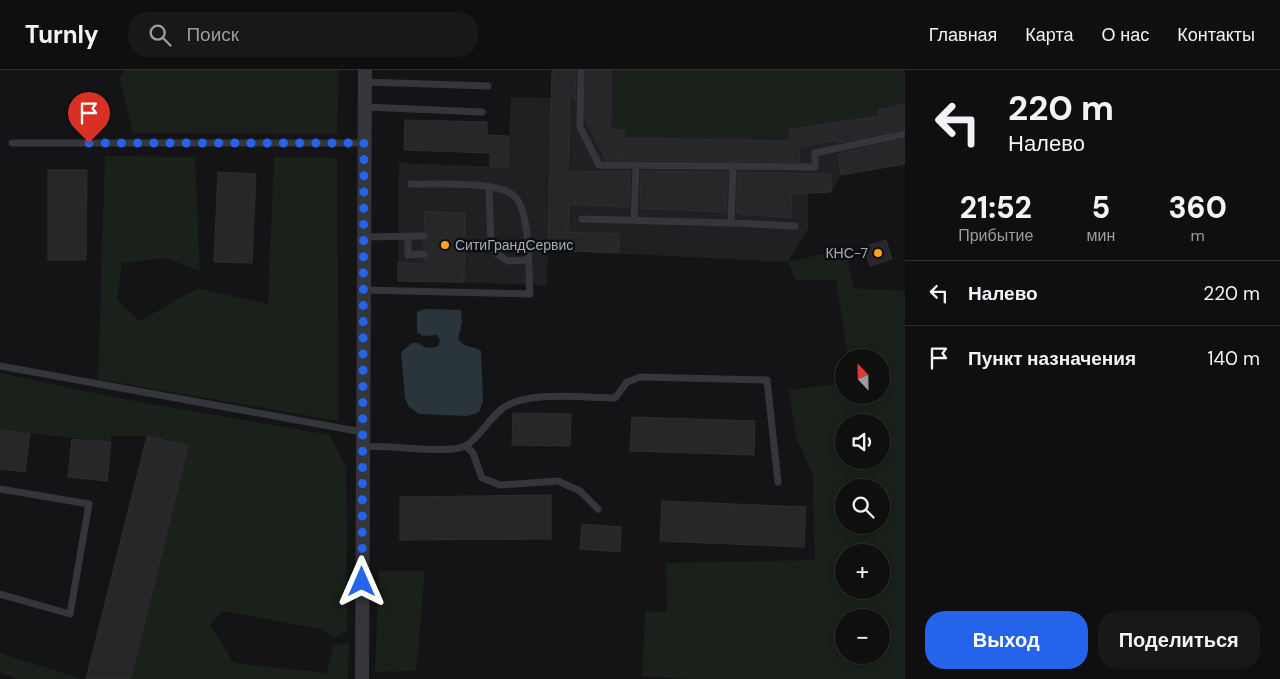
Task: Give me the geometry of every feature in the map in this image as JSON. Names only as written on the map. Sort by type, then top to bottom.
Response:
[{"type":"street","points":[[362,679],[365,76]]},
{"type":"lane","points":[[581,70],[580,127],[599,165],[815,167],[815,153],[905,134]]},
{"type":"lane","points":[[365,76],[488,86]]},
{"type":"lane","points":[[365,107],[482,112]]},
{"type":"lane","points":[[12,143],[364,143]]},
{"type":"lane","points":[[634,220],[636,165]]},
{"type":"lane","points":[[731,223],[733,166]]},
{"type":"lane","points":[[364,290],[530,294],[525,220],[520,204],[515,196],[505,190],[489,187],[411,184]]},
{"type":"lane","points":[[489,187],[491,247],[498,256],[508,261],[528,260]]},
{"type":"lane","points":[[582,218],[795,226]]},
{"type":"lane","points":[[364,237],[424,236]]},
{"type":"lane","points":[[408,237],[408,255],[424,254]]},
{"type":"lane","points":[[0,366],[362,432]]},
{"type":"lane","points":[[362,447],[378,445],[450,449],[466,446],[503,408],[520,400],[537,398],[615,398],[627,382],[640,377],[767,380],[778,482]]},
{"type":"lane","points":[[466,446],[473,452],[482,478],[500,485],[558,481],[580,491],[598,509]]},
{"type":"lane","points":[[0,489],[88,504],[70,614],[0,594]]},
{"type":"shaded area","points":[[124,70],[338,70],[337,134],[133,133],[119,77]]},
{"type":"shaded area","points":[[552,70],[905,70],[905,164],[841,175],[831,192],[808,193],[808,229],[788,262],[548,250],[547,285],[398,281],[399,163],[508,167],[511,97],[551,98]]},
{"type":"shaded area","points":[[613,70],[905,70],[905,103],[877,108],[877,114],[788,128],[787,139],[624,136],[627,128],[613,127]]},
{"type":"shaded area","points":[[105,156],[195,157],[200,271],[165,258],[122,263],[117,300],[140,321],[198,288],[268,304],[274,157],[337,158],[338,421],[98,379]]},
{"type":"shaded area","points":[[845,249],[854,288],[905,291],[905,679],[688,679],[642,676],[645,611],[667,612],[666,563],[815,560],[813,474],[796,438],[789,390],[835,384],[835,404],[890,404],[890,349],[847,349],[836,280],[796,280],[788,262]]},
{"type":"shaded area","points":[[425,309],[461,310],[462,323],[458,338],[463,344],[481,351],[483,401],[479,412],[467,416],[419,414],[409,407],[405,398],[401,352],[412,343],[432,348],[438,346],[440,340],[437,335],[424,336],[417,333],[417,312]]},
{"type":"shaded area","points":[[0,373],[129,400],[330,435],[346,468],[347,630],[334,638],[320,629],[223,611],[210,625],[234,663],[327,673],[333,646],[349,642],[348,679],[130,679],[188,446],[147,436],[111,436],[111,442],[0,430]]},
{"type":"shaded area","points":[[379,571],[425,571],[416,671],[375,672]]},
{"type":"shaded area","points":[[0,653],[82,679],[18,679],[0,672]]},
{"type":"building","points":[[552,70],[576,70],[575,99],[570,90],[568,172],[630,171],[629,207],[569,204],[568,232],[619,234],[619,253],[548,250]]},
{"type":"building","points":[[586,70],[611,70],[610,129],[625,131],[621,138],[790,141],[790,130],[880,116],[879,110],[905,104],[905,129],[836,143],[835,140],[800,147],[799,162],[606,160],[585,119]]},
{"type":"building","points":[[405,120],[487,122],[487,135],[509,136],[508,167],[490,166],[490,153],[404,150]]},
{"type":"building","points":[[905,139],[905,164],[841,175],[838,154]]},
{"type":"building","points":[[48,170],[87,170],[86,260],[48,260]]},
{"type":"building","points":[[641,171],[727,172],[726,212],[640,208]]},
{"type":"building","points":[[218,172],[256,174],[252,263],[214,262]]},
{"type":"building","points":[[738,172],[831,174],[831,192],[792,194],[791,218],[740,214],[737,212]]},
{"type":"building","points":[[425,212],[465,213],[464,282],[398,281],[398,263],[424,264],[424,259],[429,256],[428,251],[424,249],[424,241],[429,236],[424,231]]},
{"type":"building","name":"КНС-7","points":[[886,240],[892,259],[870,266],[864,247]]},
{"type":"building","points":[[513,413],[571,414],[570,446],[512,445]]},
{"type":"building","points":[[632,417],[755,421],[754,455],[630,451]]},
{"type":"building","points":[[0,430],[30,434],[25,472],[0,469]]},
{"type":"building","points":[[147,436],[188,446],[130,679],[86,679]]},
{"type":"building","points":[[72,439],[111,442],[107,481],[68,477]]},
{"type":"building","points":[[551,495],[551,539],[400,540],[400,497]]},
{"type":"building","points":[[662,501],[806,507],[804,547],[660,541]]},
{"type":"building","points":[[582,524],[621,527],[620,552],[580,549]]},
{"type":"place","name":"СитиГрандСервис","points":[[445,245]]},
{"type":"place","name":"КНС-7","points":[[878,253]]},
{"type":"route","points":[[89,143],[364,143],[362,582]]}]
